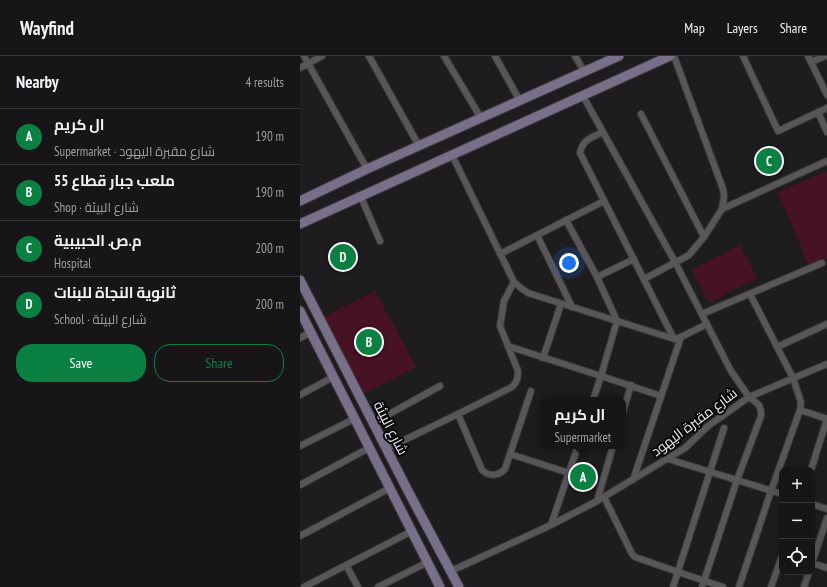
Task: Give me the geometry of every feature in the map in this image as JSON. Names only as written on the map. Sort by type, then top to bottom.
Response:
[{"type":"street","points":[[304,56],[367,169]]},
{"type":"street","points":[[300,68],[322,56]]},
{"type":"street","points":[[369,56],[419,146]]},
{"type":"street","points":[[444,56],[481,118]]},
{"type":"street","points":[[495,56],[520,101]]},
{"type":"street","points":[[574,56],[584,71]]},
{"type":"street","points":[[300,201],[367,169],[618,56]]},
{"type":"street","points":[[300,224],[670,56]]},
{"type":"street","points":[[644,279],[689,255],[704,237],[722,208],[724,197],[723,189],[674,56]]},
{"type":"street","points":[[743,56],[778,131],[827,108]]},
{"type":"street","points":[[825,56],[810,59],[827,95]]},
{"type":"street","points":[[583,96],[675,262],[731,371],[749,397],[759,405],[761,411],[761,416],[737,480],[703,584]]},
{"type":"street","points":[[818,112],[827,132]]},
{"type":"street","points":[[641,114],[704,237]]},
{"type":"street","points":[[602,132],[584,142],[581,146],[580,153],[644,279],[678,338],[661,396],[633,480]]},
{"type":"street","points":[[452,155],[514,282],[528,293],[668,337],[678,338],[707,324]]},
{"type":"street","points":[[722,208],[827,161]]},
{"type":"street","points":[[361,197],[380,241]]},
{"type":"street","points":[[500,254],[604,201]]},
{"type":"street","points":[[566,220],[597,276],[617,321],[594,397]]},
{"type":"street","points":[[538,235],[572,307]]},
{"type":"street","points":[[597,276],[634,259]]},
{"type":"street","points":[[702,314],[822,263]]},
{"type":"street","name":"شارع البيئة","points":[[300,280],[386,449],[459,587]]},
{"type":"street","points":[[386,449],[512,387],[515,384],[518,371],[500,326],[504,302],[514,282]]},
{"type":"street","points":[[739,587],[800,410],[801,402],[793,378],[750,294]]},
{"type":"street","points":[[543,358],[561,304]]},
{"type":"street","name":"شارع البيئة","points":[[300,311],[440,587]]},
{"type":"street","points":[[777,347],[827,324]]},
{"type":"street","points":[[300,338],[311,332]]},
{"type":"street","points":[[508,346],[661,396]]},
{"type":"street","name":"شارع مقبرة اليهود","points":[[451,571],[550,525],[597,501],[685,448],[708,426],[749,397],[827,364]]},
{"type":"street","points":[[300,395],[333,377]]},
{"type":"street","points":[[626,402],[631,385]]},
{"type":"street","points":[[373,423],[440,386]]},
{"type":"street","points":[[458,414],[482,470],[497,475],[501,474],[505,469],[531,391]]},
{"type":"street","points":[[800,410],[827,419],[812,467]]},
{"type":"street","points":[[300,446],[354,419]]},
{"type":"street","points":[[673,587],[724,428]]},
{"type":"street","points":[[300,477],[302,484],[369,448]]},
{"type":"street","points":[[550,525],[577,449]]},
{"type":"street","points":[[597,501],[612,449]]},
{"type":"street","points":[[510,454],[569,473]]},
{"type":"street","points":[[668,459],[779,493]]},
{"type":"street","points":[[300,536],[390,488]]},
{"type":"street","points":[[395,498],[408,491]]},
{"type":"street","points":[[604,497],[632,554],[635,557],[678,572],[703,584],[723,587]]},
{"type":"street","points":[[815,505],[827,509]]},
{"type":"street","points":[[815,554],[827,518]]},
{"type":"street","points":[[304,587],[412,531]]},
{"type":"street","points":[[378,587],[428,562]]},
{"type":"street","points":[[771,587],[779,564]]},
{"type":"street","points":[[815,564],[827,568]]},
{"type":"street","points":[[346,565],[358,587]]},
{"type":"street","points":[[804,587],[808,575]]},
{"type":"shaded area","points":[[827,171],[827,258],[809,266],[778,192]]},
{"type":"shaded area","points":[[740,245],[757,278],[709,303],[692,270]]},
{"type":"shaded area","points":[[375,291],[416,367],[359,396],[320,319]]},
{"type":"place","name":"م.ص. الحبيبية","points":[[769,161]]},
{"type":"place","name":"ثانوية النجاة للبنات","points":[[343,257]]},
{"type":"place","name":"ملعب جبار قطاع 55","points":[[369,342]]},
{"type":"place","name":"ال كريم","points":[[583,477]]}]
